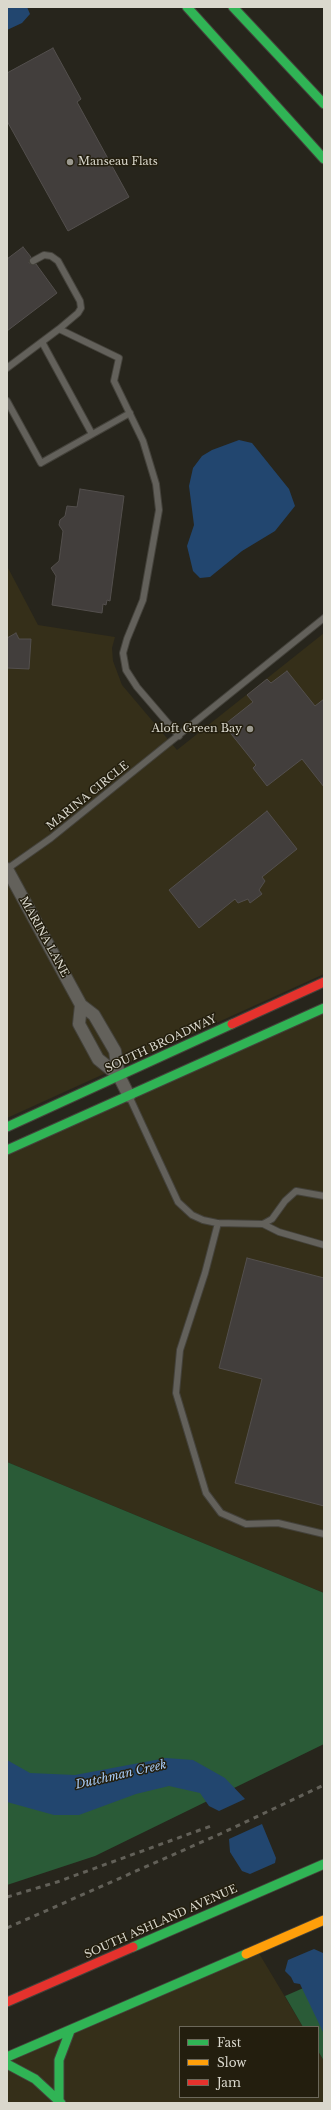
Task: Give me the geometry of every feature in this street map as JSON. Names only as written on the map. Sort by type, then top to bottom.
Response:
[{"type":"main road","points":[[187,7],[324,159]]},
{"type":"main road","points":[[233,7],[324,104]]},
{"type":"main road","name":"SOUTH BROADWAY","points":[[7,1127],[324,982]]},
{"type":"main road","points":[[7,1150],[324,1008]]},
{"type":"main road","name":"SOUTH ASHLAND AVENUE","points":[[7,2002],[324,1864]]},
{"type":"main road","points":[[7,2057],[324,1920]]},
{"type":"main road","points":[[60,2101],[59,2060],[70,2031]]},
{"type":"main road","points":[[7,2064],[35,2079],[60,2101]]},
{"type":"street","name":"MARINA LANE","points":[[7,869],[81,1005],[94,1015],[115,1051],[119,1076],[129,1096]]},
{"type":"street","name":"MARINA LANE","points":[[81,1005],[79,1024],[98,1059],[119,1076]]},
{"type":"lane","points":[[7,368],[59,329],[78,313],[81,308],[80,301],[58,261],[51,256],[44,255],[33,261]]},
{"type":"lane","points":[[59,329],[120,358],[114,381],[143,441],[156,484],[159,510],[144,600],[127,638],[123,652],[126,670],[178,736]]},
{"type":"lane","points":[[42,342],[92,434]]},
{"type":"lane","points":[[7,400],[41,463],[130,413]]},
{"type":"lane","name":"MARINA CIRCLE","points":[[7,869],[51,838],[324,618]]},
{"type":"lane","points":[[129,1096],[178,1202],[192,1215],[203,1220],[218,1223],[263,1224],[279,1232],[324,1245]]},
{"type":"lane","points":[[263,1224],[272,1219],[285,1201],[296,1191],[324,1196]]},
{"type":"lane","points":[[218,1223],[205,1273],[180,1350],[176,1393],[206,1493],[221,1513],[246,1524],[278,1523],[324,1534]]},
{"type":"shaded area","points":[[7,566],[38,625],[115,637],[112,648],[113,661],[122,685],[177,750],[324,633],[324,974],[7,1118]]},
{"type":"shaded area","points":[[324,1008],[324,1593],[7,1462],[7,1150]]},
{"type":"shaded area","points":[[257,1950],[302,2026],[179,2026],[179,2098],[319,2098],[319,2053],[324,2061],[324,2103],[7,2103],[7,2057]]},
{"type":"green space","points":[[7,1462],[324,1593],[324,1744],[95,1856],[7,1885]]},
{"type":"green space","points":[[324,1979],[324,2061],[319,2053],[319,2026],[302,2026],[285,1996]]},
{"type":"water","points":[[7,7],[27,7],[30,14],[22,23],[7,30]]},
{"type":"water","points":[[239,440],[252,443],[289,489],[295,506],[275,531],[242,551],[210,577],[200,578],[193,571],[187,546],[194,525],[189,486],[193,468],[202,456],[212,450]]},
{"type":"water","name":"Dutchman Creek","points":[[166,1758],[193,1760],[225,1778],[245,1799],[219,1811],[209,1806],[200,1793],[169,1786],[136,1794],[79,1815],[54,1815],[7,1802],[7,1760],[30,1773],[75,1775]]},
{"type":"water","points":[[262,1824],[276,1858],[275,1863],[250,1874],[242,1871],[230,1852],[229,1839]]},
{"type":"water","points":[[314,1949],[323,1953],[324,1957],[324,2034],[300,1984],[294,1983],[285,1971],[288,1960]]},
{"type":"building","name":"Manseau Flats","points":[[53,48],[81,99],[77,102],[129,197],[68,231],[7,121],[7,73]]},
{"type":"building","points":[[23,247],[31,257],[29,263],[36,264],[57,293],[7,331],[7,259]]},
{"type":"building","points":[[80,489],[124,496],[110,601],[107,600],[106,605],[103,604],[102,613],[52,605],[56,576],[51,568],[59,561],[63,531],[59,525],[60,520],[65,516],[67,506],[77,507]]},
{"type":"building","points":[[16,633],[19,639],[31,639],[29,669],[7,668],[7,638]]},
{"type":"building","name":"Aloft Green Bay","points":[[287,671],[315,706],[324,699],[324,787],[302,759],[267,786],[253,768],[256,765],[224,725],[253,702],[247,695],[267,679],[271,683]]},
{"type":"building","points":[[267,811],[297,849],[262,877],[265,881],[259,890],[262,894],[250,903],[248,899],[238,903],[235,899],[199,928],[169,890]]},
{"type":"building","points":[[247,1258],[324,1278],[324,1506],[235,1483],[262,1379],[219,1368]]},
{"type":"railway","points":[[7,1928],[220,1834],[324,1785]]},
{"type":"railway","points":[[7,1897],[57,1882],[211,1826]]},
{"type":"traffic: fast","points":[[187,7],[324,159]]},
{"type":"traffic: fast","points":[[233,7],[324,104]]},
{"type":"traffic: fast","points":[[7,1150],[324,1008]]},
{"type":"traffic: fast","points":[[7,1127],[232,1024]]},
{"type":"traffic: fast","points":[[133,1947],[324,1864]]},
{"type":"traffic: fast","points":[[7,2057],[246,1954]]},
{"type":"traffic: fast","points":[[59,2099],[59,2060],[70,2031]]},
{"type":"traffic: fast","points":[[7,2064],[35,2079],[61,2103]]},
{"type":"traffic: slow","points":[[246,1954],[324,1920]]},
{"type":"traffic: jam","points":[[232,1024],[324,982]]},
{"type":"traffic: jam","points":[[7,2002],[133,1947]]},
{"type":"place","name":"Manseau Flats","points":[[70,162]]},
{"type":"place","name":"Aloft Green Bay","points":[[250,729]]}]
